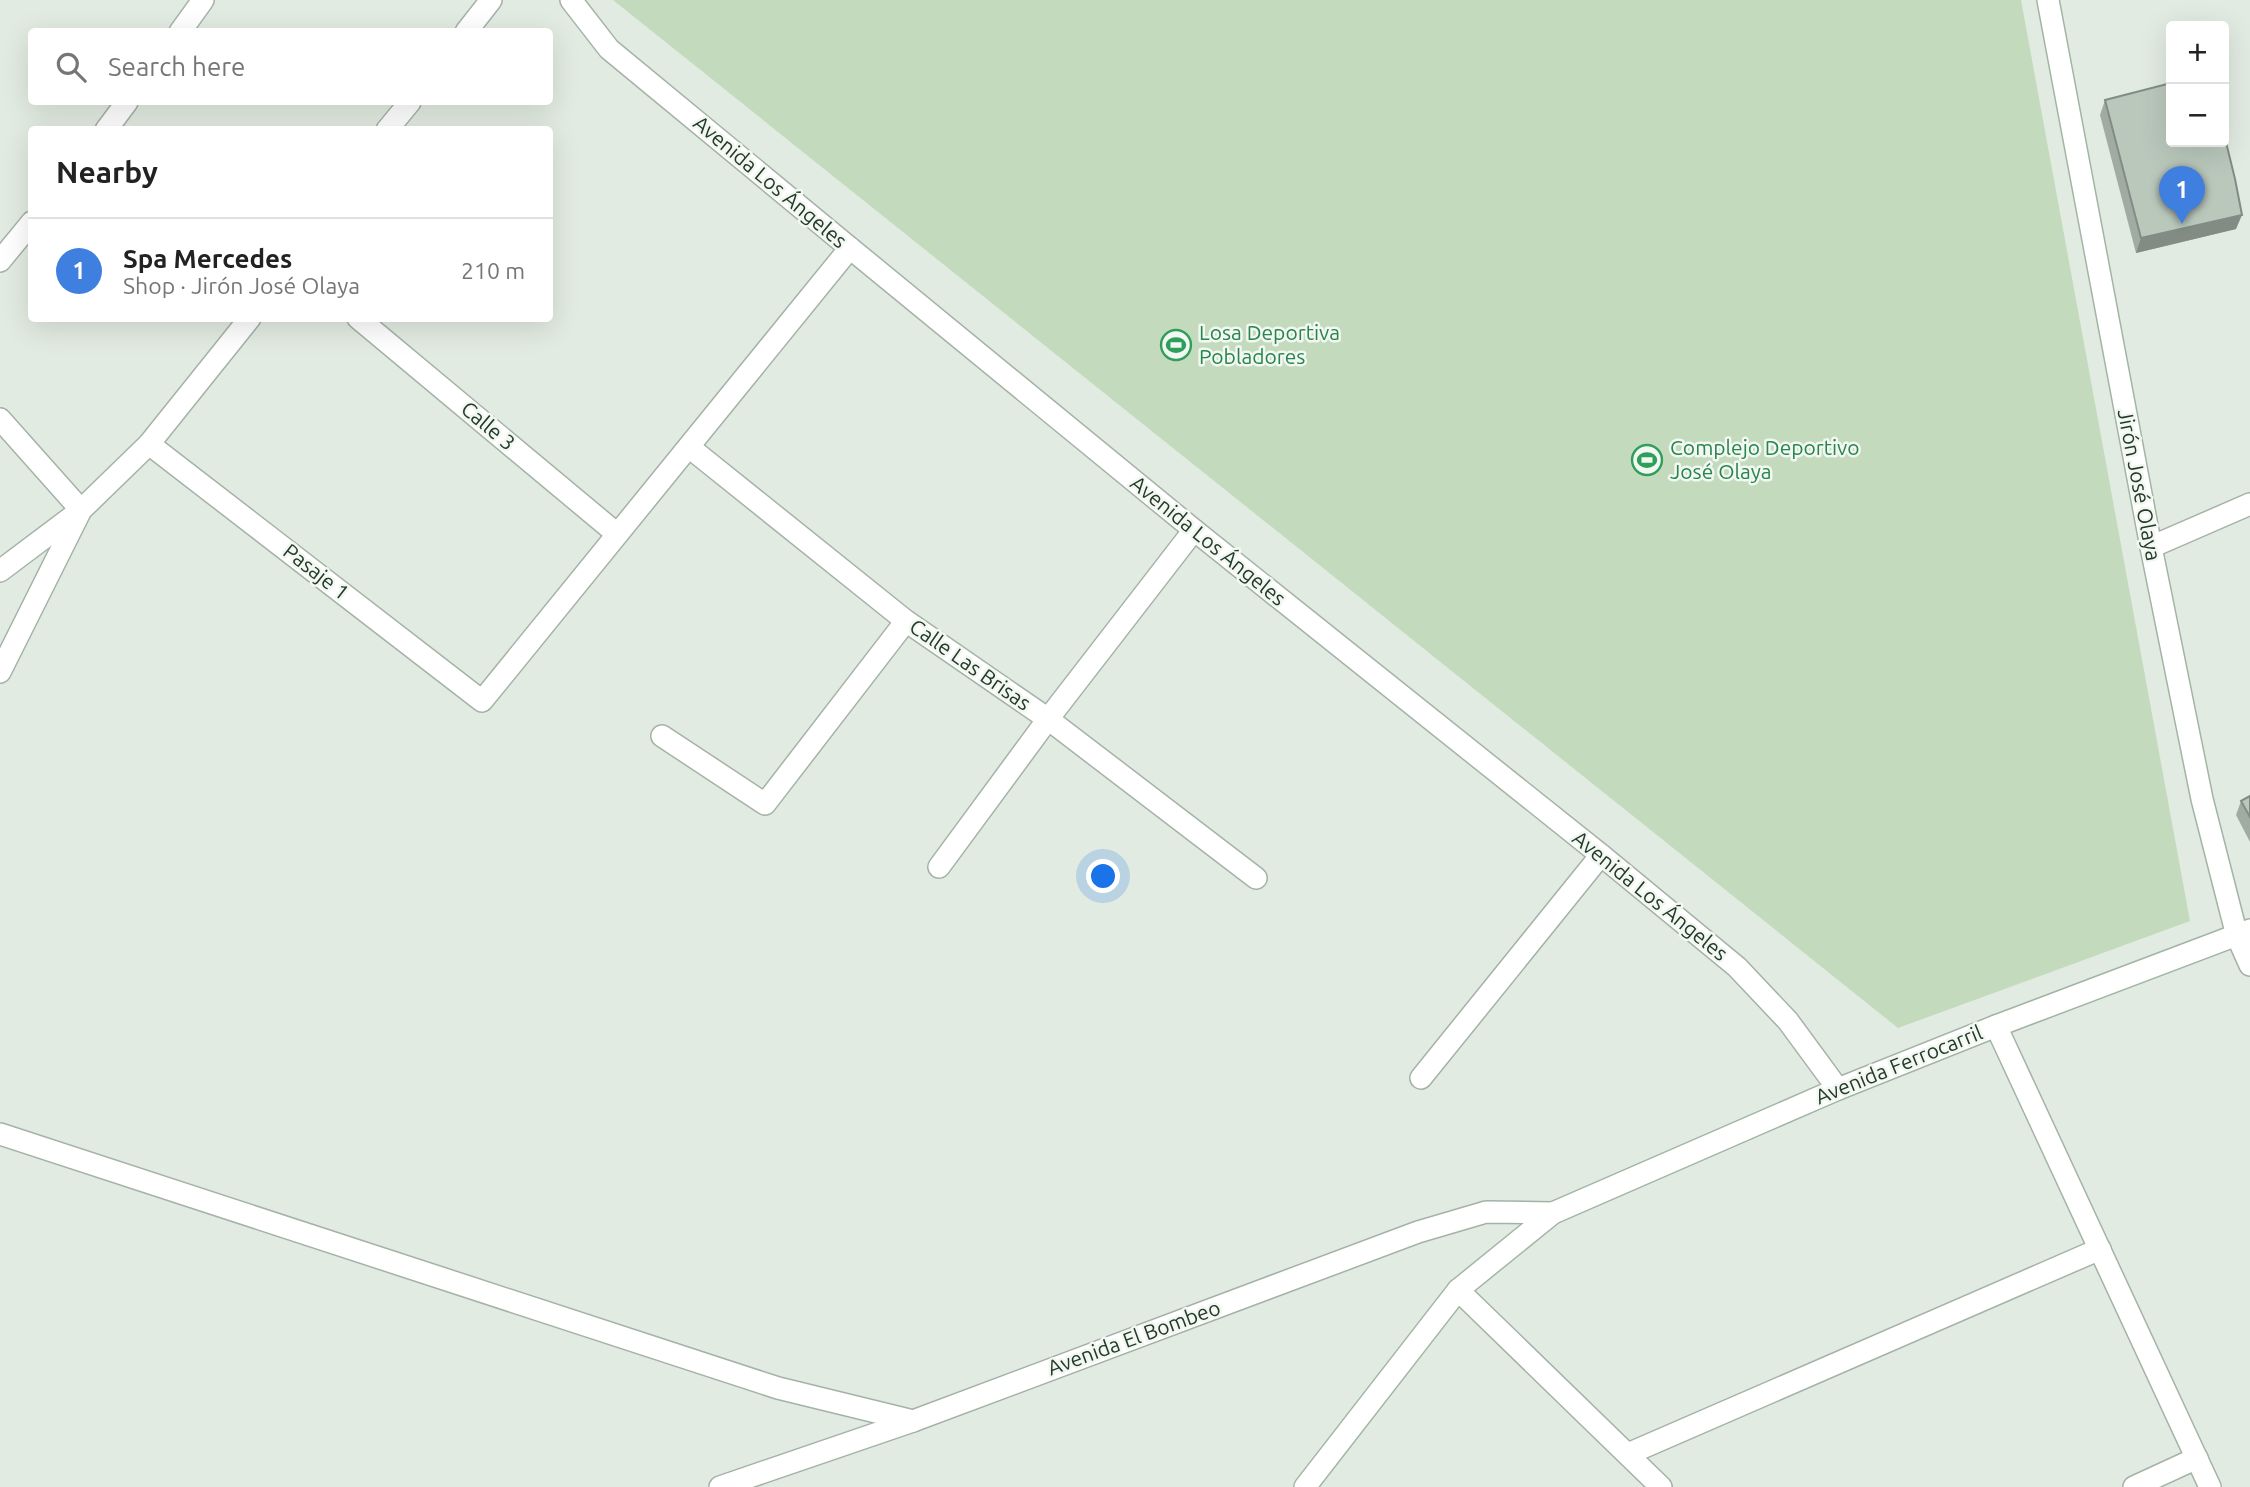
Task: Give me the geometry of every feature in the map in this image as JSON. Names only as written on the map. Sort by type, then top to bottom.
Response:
[{"type":"street","points":[[183,28],[204,0]]},
{"type":"street","points":[[469,28],[491,0]]},
{"type":"street","name":"Avenida Los Ángeles","points":[[571,0],[609,49],[1194,530],[1737,967],[1788,1021],[1838,1089]]},
{"type":"street","name":"Jirón José Olaya","points":[[2048,0],[2151,547],[2202,799],[2244,933],[2250,965]]},
{"type":"street","points":[[109,126],[125,105]]},
{"type":"street","points":[[390,126],[408,105]]},
{"type":"street","points":[[0,261],[28,227]]},
{"type":"street","points":[[617,534],[850,248]]},
{"type":"street","points":[[0,571],[81,510],[149,444],[247,322]]},
{"type":"street","name":"Calle 3","points":[[363,322],[617,534]]},
{"type":"street","points":[[0,419],[81,510]]},
{"type":"street","name":"Pasaje 1","points":[[149,444],[482,701],[617,534]]},
{"type":"street","name":"Calle Las Brisas","points":[[689,447],[906,621],[1048,719],[1256,878]]},
{"type":"street","points":[[2151,547],[2250,504]]},
{"type":"street","points":[[0,672],[81,510]]},
{"type":"street","points":[[939,867],[1048,719],[1194,530]]},
{"type":"street","points":[[662,736],[765,804],[906,621]]},
{"type":"street","points":[[1421,1079],[1601,855]]},
{"type":"street","name":"Avenida Ferrocarril","points":[[1553,1213],[1838,1089],[1996,1026],[2244,933]]},
{"type":"street","points":[[1996,1026],[2210,1487]]},
{"type":"street","points":[[0,1134],[778,1388],[913,1421]]},
{"type":"street","name":"Avenida El Bombeo","points":[[720,1487],[913,1421],[1418,1232],[1486,1212],[1553,1213]]},
{"type":"street","points":[[1305,1487],[1458,1290],[1553,1213]]},
{"type":"street","points":[[1628,1454],[2100,1249]]},
{"type":"street","points":[[1458,1290],[1661,1487]]},
{"type":"street","points":[[2134,1487],[2197,1458]]},
{"type":"green space","name":"Complejo Deportivo José Olaya","points":[[613,0],[2021,0],[2190,921],[1898,1028]]},
{"type":"building","points":[[2166,84],[2166,147],[2227,147],[2242,215],[2141,238],[2105,100]]},
{"type":"building","points":[[2250,796],[2250,817],[2241,801]]},
{"type":"place","name":"Spa Mercedes","points":[[2182,224]]},
{"type":"place","name":"Losa Deportiva Pobladores","points":[[1176,345]]},
{"type":"place","name":"Complejo Deportivo José Olaya","points":[[1647,460]]}]
